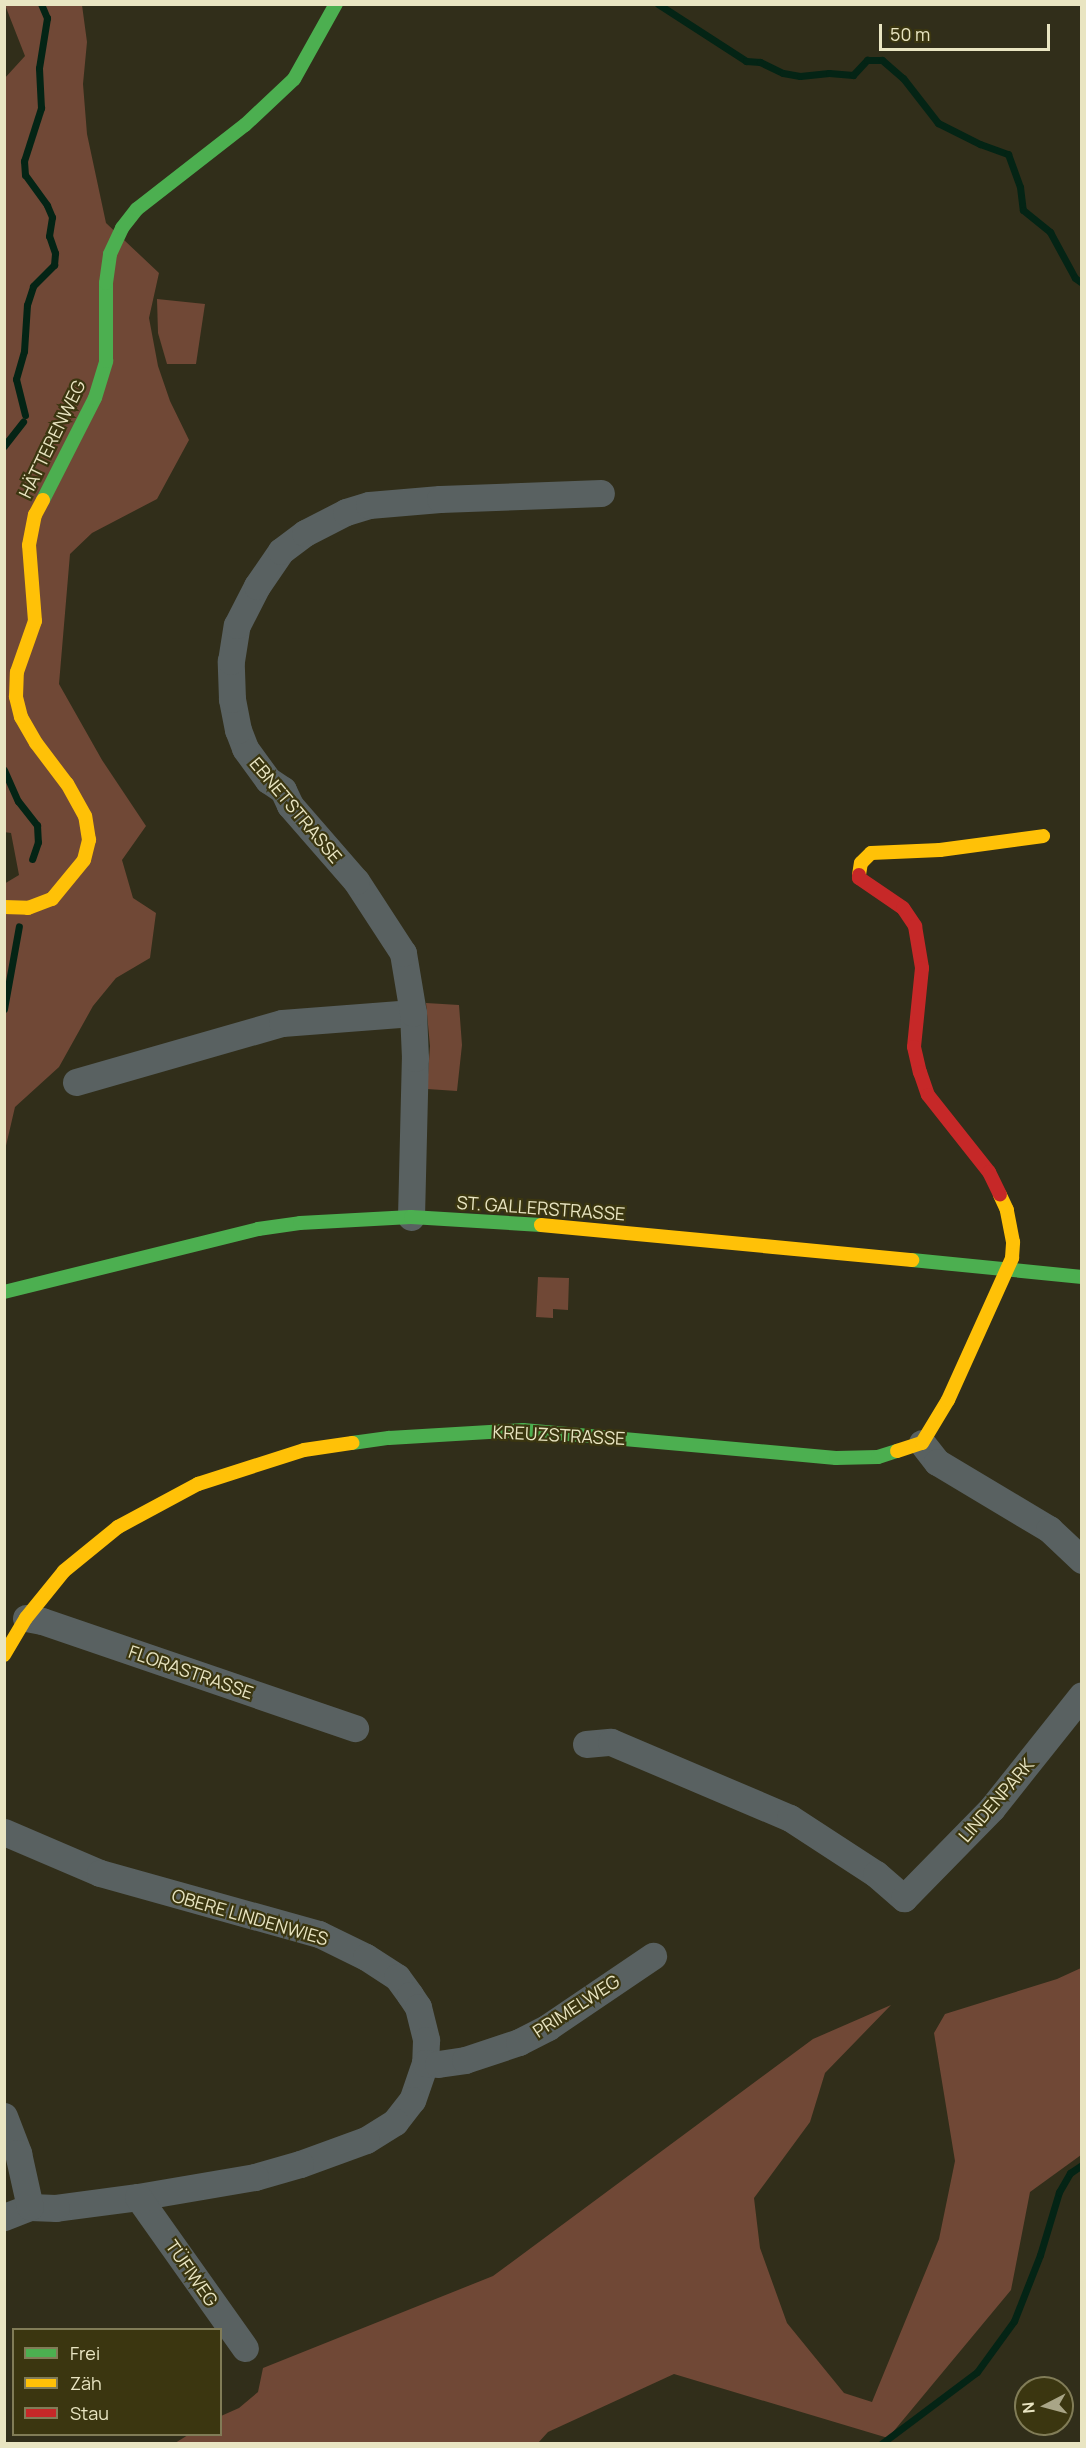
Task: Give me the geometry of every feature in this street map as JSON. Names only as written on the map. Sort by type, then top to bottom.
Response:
[{"type":"street","name":"HÄTTERENWEG","points":[[4,907],[28,908],[52,898],[68,882],[84,860],[88,840],[85,816],[67,784],[36,743],[21,717],[16,698],[17,672],[35,621],[29,546],[35,515],[95,398],[106,361],[106,283],[110,254],[122,228],[137,209],[245,125],[294,79],[336,4]]},
{"type":"street","name":"EBNETSTRASSE","points":[[411,1217],[415,1059],[413,1013],[404,953],[356,881],[290,805],[283,790],[268,780],[245,747],[238,730],[231,691],[232,647],[237,626],[257,586],[281,551],[305,533],[346,512],[369,505],[428,500],[601,493]]},
{"type":"street","points":[[1043,836],[940,850],[871,853],[861,863],[859,878],[903,908],[915,926],[922,968],[914,1047],[920,1072],[928,1095],[977,1155],[1001,1193],[1013,1242],[1006,1270],[948,1400],[922,1443],[937,1462],[1049,1529],[1082,1560]]},
{"type":"street","points":[[76,1082],[282,1023],[413,1013]]},
{"type":"street","name":"ST. GALLERSTRASSE","points":[[4,1292],[258,1229],[300,1223],[411,1217],[562,1226],[1082,1277]]},
{"type":"street","name":"KREUZSTRASSE","points":[[4,1655],[26,1618],[64,1571],[118,1527],[198,1484],[304,1450],[389,1438],[523,1430],[836,1458],[878,1457],[922,1443]]},
{"type":"street","name":"FLORASTRASSE","points":[[26,1618],[42,1621],[355,1728]]},
{"type":"street","name":"LINDENPARK","points":[[586,1744],[611,1742],[790,1818],[876,1874],[904,1898],[992,1808],[1082,1695]]},
{"type":"street","name":"OBERE LINDENWIES","points":[[4,1832],[100,1873],[319,1934],[366,1957],[397,1977],[418,2007],[426,2040],[425,2062],[412,2100],[395,2122],[366,2140],[300,2164],[255,2177],[138,2198],[56,2208],[30,2207],[4,2217]]},
{"type":"street","name":"PRIMELWEG","points":[[425,2062],[438,2064],[465,2060],[519,2042],[548,2027],[653,1956]]},
{"type":"street","points":[[4,2116],[18,2153],[30,2207]]},
{"type":"street","name":"TÜFIWEG","points":[[138,2198],[245,2348]]},
{"type":"shaded area","points":[[5,5],[82,5],[87,42],[83,84],[87,134],[106,223],[159,273],[149,318],[158,366],[170,401],[189,440],[157,499],[92,533],[70,554],[59,684],[102,760],[146,826],[122,860],[133,898],[156,913],[150,958],[116,978],[93,1006],[59,1067],[15,1107],[5,1150],[5,1183],[4,884],[19,875],[11,833],[4,832],[4,79],[25,56]]},
{"type":"shaded area","points":[[157,299],[205,304],[196,364],[167,364],[158,333]]},
{"type":"shaded area","points":[[426,1003],[459,1005],[462,1045],[457,1091],[427,1089],[430,1046]]},
{"type":"shaded area","points":[[538,1277],[569,1278],[568,1310],[553,1309],[553,1318],[536,1317]]},
{"type":"shaded area","points":[[1081,1968],[1081,2155],[1030,2192],[1011,2290],[888,2438],[674,2374],[548,2432],[538,2443],[175,2443],[186,2436],[222,2436],[222,2416],[239,2408],[258,2392],[263,2368],[493,2276],[813,2039],[891,2005],[825,2073],[810,2122],[754,2198],[760,2248],[787,2323],[844,2393],[872,2402],[939,2239],[955,2161],[934,2033],[945,2014],[1057,1979]]},
{"type":"waterway","points":[[25,415],[16,379],[24,351],[27,305],[33,286],[54,265],[55,253],[49,236],[52,217],[47,205],[25,175],[24,161],[41,108],[39,68],[47,18],[41,4]]},
{"type":"waterway","points":[[658,4],[746,61],[760,62],[783,73],[800,76],[829,73],[853,75],[867,60],[882,60],[903,78],[938,123],[980,144],[1008,154],[1020,187],[1023,210],[1050,232],[1075,278],[1082,283]]},
{"type":"waterway","points":[[4,446],[23,422]]},
{"type":"waterway","points":[[4,770],[18,801],[37,825],[38,842],[32,859]]},
{"type":"waterway","points":[[4,1009],[19,926]]},
{"type":"waterway","points":[[881,2444],[977,2372],[1014,2321],[1040,2255],[1059,2192],[1070,2173],[1082,2165]]},
{"type":"traffic: fast","points":[[43,500],[95,398],[106,361],[106,283],[110,254],[122,228],[137,209],[245,125],[294,79],[336,4]]},
{"type":"traffic: fast","points":[[4,1292],[258,1229],[300,1223],[411,1217],[541,1225]]},
{"type":"traffic: fast","points":[[912,1260],[1082,1277]]},
{"type":"traffic: fast","points":[[352,1443],[389,1438],[523,1430],[836,1458],[878,1457],[897,1451]]},
{"type":"traffic: slow","points":[[4,907],[28,908],[52,899],[84,860],[89,840],[85,816],[67,784],[36,743],[21,717],[16,697],[17,672],[35,621],[29,545],[35,515],[43,500]]},
{"type":"traffic: slow","points":[[859,875],[861,863],[871,853],[940,850],[1043,836]]},
{"type":"traffic: slow","points":[[897,1451],[922,1443],[948,1400],[1012,1258],[1013,1242],[1007,1210],[1000,1195]]},
{"type":"traffic: slow","points":[[541,1225],[912,1260]]},
{"type":"traffic: slow","points":[[4,1655],[26,1618],[64,1571],[118,1527],[198,1484],[304,1450],[352,1443]]},
{"type":"traffic: jam","points":[[859,875],[859,878],[903,908],[915,926],[922,968],[914,1047],[920,1072],[928,1095],[989,1172],[1000,1195]]}]
